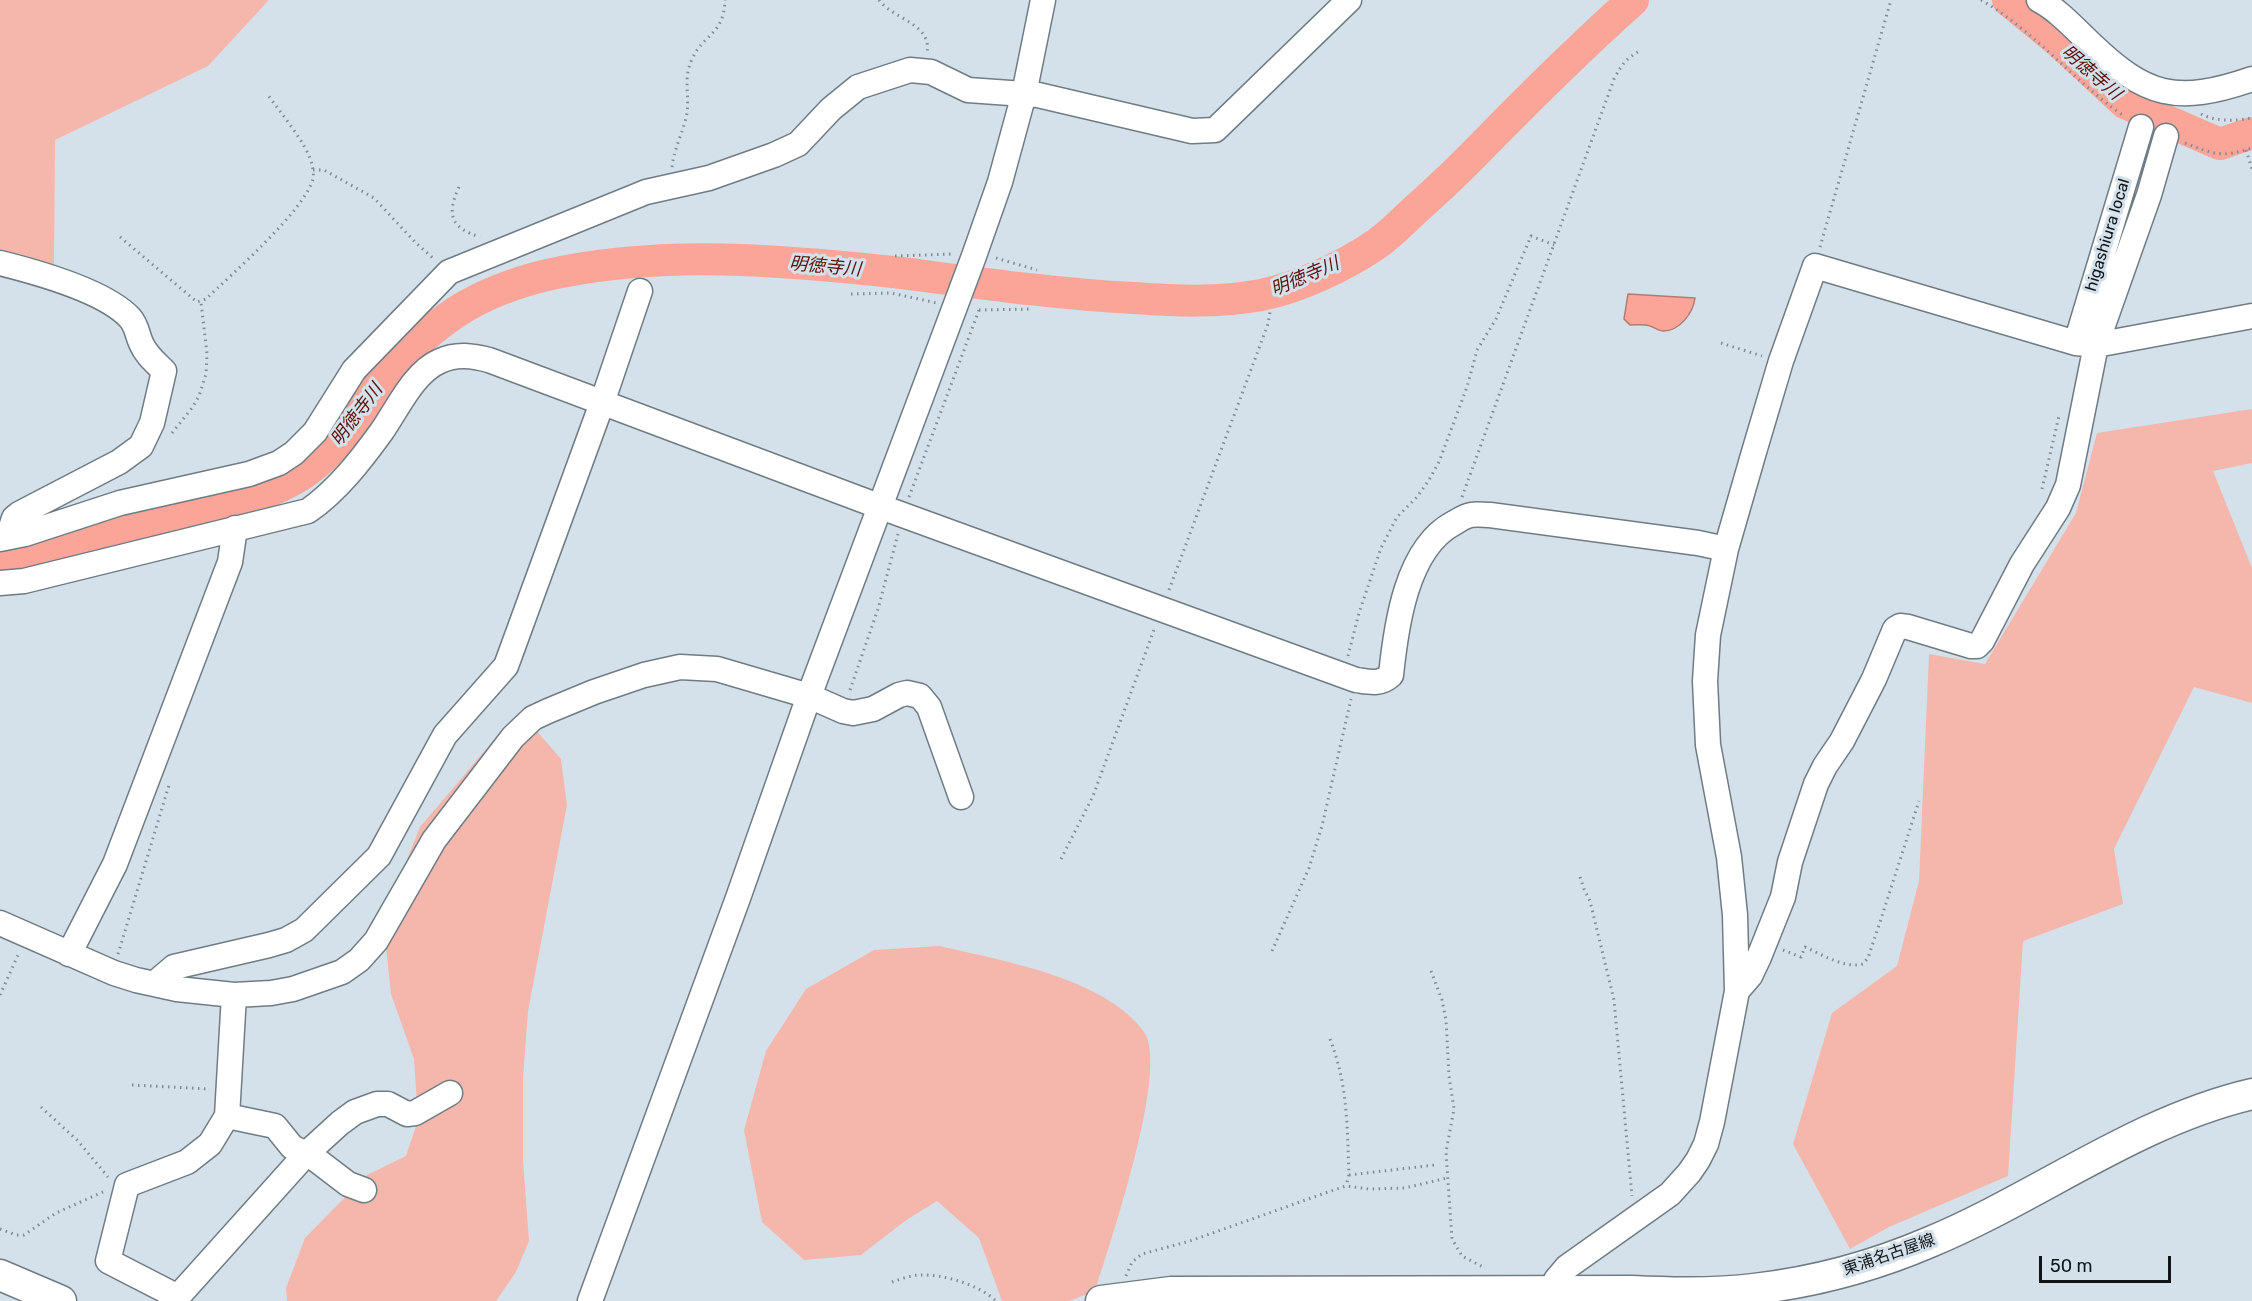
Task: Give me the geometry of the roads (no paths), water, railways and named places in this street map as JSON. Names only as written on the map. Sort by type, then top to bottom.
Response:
[{"type":"main road","name":"東浦名古屋線","points":[[1115,1299],[1171,1292],[1555,1293],[1632,1291],[1692,1297],[1754,1289],[1862,1268],[1930,1242],[2125,1143],[2180,1118],[2230,1099],[2252,1094]]},
{"type":"main road","points":[[0,1275],[61,1301]]},
{"type":"street","points":[[590,1301],[738,898],[809,696],[969,272],[1000,182],[1024,94],[1043,0]]},
{"type":"street","points":[[4,538],[25,534],[120,503],[249,474],[279,463],[294,453],[315,432],[354,370],[449,272],[646,192],[709,178],[774,156],[798,144],[831,109],[858,87],[910,70],[931,72],[968,90],[1060,99],[1192,131],[1215,130],[1348,0]]},
{"type":"street","points":[[2039,0],[2052,7],[2115,67],[2148,87],[2182,94],[2223,89],[2252,79]]},
{"type":"street","name":"higashiura local","points":[[2086,344],[2141,127]]},
{"type":"street","points":[[1737,991],[1750,976],[1783,897],[1790,862],[1816,784],[1842,741],[1874,679],[1895,629],[1900,626],[1908,627],[1977,646],[1982,641],[2022,564],[2058,508],[2068,485],[2086,344],[2149,195],[2166,136]]},
{"type":"street","points":[[0,263],[76,287],[116,306],[138,330],[139,341],[147,354],[164,371],[152,423],[141,446],[118,462],[19,514],[14,518],[4,538]]},
{"type":"street","points":[[1555,1293],[1556,1280],[1567,1267],[1670,1194],[1689,1173],[1706,1144],[1737,991],[1735,915],[1729,857],[1708,745],[1705,681],[1708,635],[1726,549],[1781,361],[1815,266],[2086,344],[2252,316]]},
{"type":"street","points":[[154,984],[174,967],[269,945],[286,940],[304,930],[379,856],[445,735],[506,666],[602,403],[640,291]]},
{"type":"street","points":[[0,583],[24,581],[308,511],[356,467],[417,380],[440,361],[453,357],[470,356],[489,360],[881,507],[1350,678],[1372,683],[1383,682],[1391,675],[1395,634],[1402,605],[1416,566],[1427,545],[1447,526],[1469,515],[1490,515],[1698,543],[1726,549]]},
{"type":"street","points":[[69,954],[115,864],[230,562],[235,528]]},
{"type":"street","points":[[0,923],[114,973],[177,989],[234,994],[271,993],[309,984],[342,972],[359,960],[376,941],[434,840],[513,737],[533,718],[594,692],[644,675],[680,667],[717,669],[809,696],[853,713],[873,709],[899,695],[907,693],[920,696],[929,707],[961,797]]},
{"type":"street","points":[[234,994],[226,1116],[210,1144],[187,1162],[120,1185],[108,1261],[176,1299],[306,1154],[355,1112],[377,1104],[388,1104],[407,1114],[415,1113],[450,1093]]},
{"type":"street","points":[[226,1116],[275,1126],[292,1147],[306,1154],[348,1184],[364,1190]]},
{"type":"waterway","name":"明徳寺川","points":[[0,558],[237,503],[276,489],[306,472],[332,449],[390,371],[428,333],[462,308],[480,299],[520,282],[543,276],[632,262],[722,260],[813,264],[1046,291],[1166,300],[1229,299],[1261,295],[1291,287],[1337,267],[1387,236],[1633,0]]},
{"type":"waterway","name":"明徳寺川","points":[[2008,0],[2057,40],[2125,103],[2220,144],[2252,133]]}]
